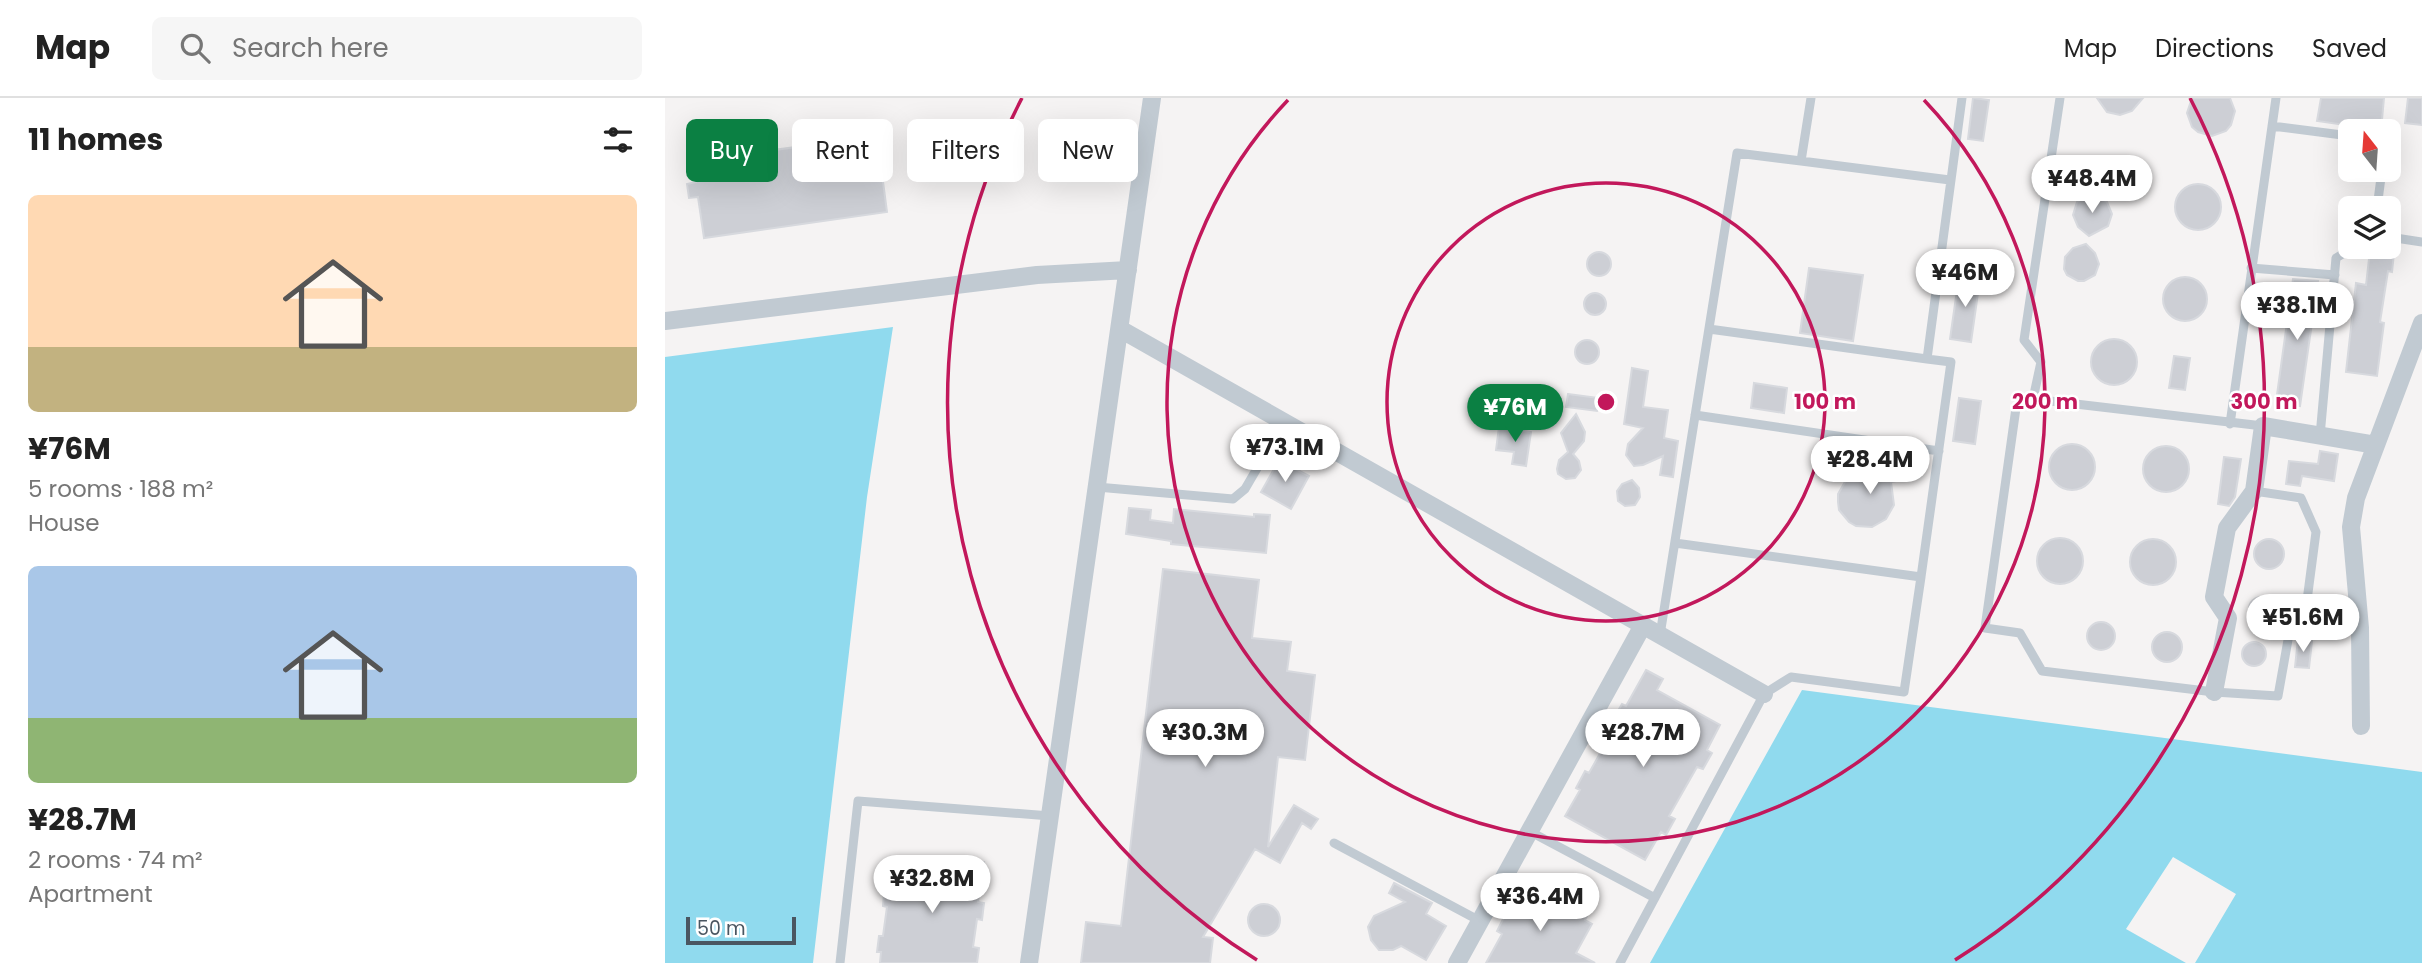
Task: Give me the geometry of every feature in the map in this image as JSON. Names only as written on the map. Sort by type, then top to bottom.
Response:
[{"type":"street","points":[[1029,963],[1153,98]]},
{"type":"street","points":[[665,321],[1037,275],[1128,270]]},
{"type":"street","points":[[2361,726],[2360,628],[2351,527],[2356,498],[2422,323]]},
{"type":"street","points":[[1120,329],[1642,627],[1765,694]]},
{"type":"street","points":[[2214,692],[2228,618],[2214,597],[2227,528],[2254,491],[2263,426],[2375,444]]},
{"type":"street","points":[[1457,963],[1642,627]]},
{"type":"lane","points":[[1801,161],[1811,98]]},
{"type":"lane","points":[[1927,359],[1962,98]]},
{"type":"lane","points":[[2033,399],[2041,362],[2024,340],[2060,98]]},
{"type":"lane","points":[[2230,424],[2276,98]]},
{"type":"lane","points":[[2272,126],[2338,134]]},
{"type":"lane","points":[[1660,636],[1737,153],[1950,180]]},
{"type":"lane","points":[[2401,239],[2422,242]]},
{"type":"lane","points":[[2320,436],[2338,257]]},
{"type":"lane","points":[[2252,268],[2335,275]]},
{"type":"lane","points":[[1620,963],[1765,694],[1791,677],[1904,692],[1939,451],[1951,362],[1709,329]]},
{"type":"lane","points":[[2254,491],[2301,498],[2316,532],[2306,608],[2291,623],[2278,696],[2214,692],[2042,671],[2020,633],[1986,628],[2016,408],[2033,399],[2263,426]]},
{"type":"lane","points":[[1695,415],[1939,451]]},
{"type":"lane","points":[[1097,487],[1233,499],[1245,489],[1283,422]]},
{"type":"lane","points":[[1675,543],[1921,577]]},
{"type":"lane","points":[[840,963],[858,801],[1050,816]]},
{"type":"lane","points":[[1529,831],[1655,898]]},
{"type":"lane","points":[[1333,843],[1480,922]]},
{"type":"water","points":[[893,327],[867,497],[813,963],[665,963],[665,357]]},
{"type":"water","points":[[1802,690],[2422,772],[2422,963],[2195,963],[2236,894],[2173,857],[2126,929],[2186,963],[1650,963]]},
{"type":"building","points":[[1973,98],[1989,100],[1983,141],[1968,139]]},
{"type":"building","points":[[2097,98],[2143,98],[2132,111],[2120,115],[2107,112]]},
{"type":"building","points":[[2192,98],[2230,98],[2235,111],[2231,125],[2226,131],[2212,136],[2198,132],[2192,127],[2187,113]]},
{"type":"building","points":[[2321,98],[2384,98],[2382,119],[2338,119],[2338,124],[2317,121]]},
{"type":"building","points":[[2408,98],[2422,98],[2422,125],[2405,123]]},
{"type":"building","points":[[792,148],[792,182],[883,182],[887,212],[704,238],[698,197],[689,198],[687,184],[778,182],[778,149]]},
{"type":"building","points":[[2198,184],[2214,191],[2221,207],[2214,223],[2198,230],[2182,223],[2175,207],[2182,191]]},
{"type":"building","points":[[2089,195],[2095,195],[2107,202],[2112,214],[2108,226],[2089,236],[2078,227],[2073,215],[2077,202]]},
{"type":"building","points":[[2086,244],[2095,253],[2099,264],[2095,275],[2078,281],[2067,275],[2064,269],[2065,257],[2073,248]]},
{"type":"building","points":[[1594,252],[1604,252],[1611,259],[1611,269],[1604,276],[1594,276],[1587,269],[1587,259]]},
{"type":"building","points":[[2369,259],[2393,259],[2392,272],[2388,271],[2380,322],[2384,323],[2377,376],[2346,372],[2356,283],[2366,285]]},
{"type":"building","points":[[1809,268],[1863,275],[1853,341],[1800,333]]},
{"type":"building","points":[[1959,276],[1980,279],[1971,342],[1950,339]]},
{"type":"building","points":[[2185,277],[2201,283],[2207,299],[2201,315],[2185,321],[2169,315],[2163,299],[2169,283]]},
{"type":"building","points":[[2293,279],[2318,281],[2300,406],[2276,402]]},
{"type":"building","points":[[1595,293],[1603,296],[1606,304],[1603,312],[1595,315],[1587,312],[1584,304],[1587,296]]},
{"type":"building","points":[[2114,339],[2130,346],[2137,362],[2130,378],[2114,385],[2098,378],[2091,362],[2098,346]]},
{"type":"building","points":[[1587,340],[1598,347],[1599,352],[1592,363],[1587,364],[1576,357],[1575,352],[1582,341]]},
{"type":"building","points":[[2174,356],[2190,358],[2185,390],[2169,388]]},
{"type":"building","points":[[1632,368],[1648,371],[1643,407],[1668,410],[1664,438],[1678,441],[1673,477],[1660,475],[1663,456],[1634,466],[1626,455],[1628,444],[1643,428],[1624,424]]},
{"type":"building","points":[[1754,383],[1787,388],[1784,413],[1751,408]]},
{"type":"building","points":[[1568,394],[1599,398],[1597,411],[1566,407]]},
{"type":"building","points":[[1959,398],[1981,401],[1975,444],[1953,441]]},
{"type":"building","points":[[1576,414],[1585,432],[1584,441],[1573,454],[1579,461],[1581,470],[1575,478],[1566,479],[1558,474],[1557,469],[1559,460],[1568,452],[1561,433]]},
{"type":"building","points":[[1499,427],[1531,432],[1526,466],[1512,464],[1514,452],[1496,450]]},
{"type":"building","points":[[2072,444],[2088,451],[2095,467],[2088,483],[2072,490],[2056,483],[2049,467],[2056,451]]},
{"type":"building","points":[[2166,446],[2182,453],[2189,469],[2182,485],[2166,492],[2150,485],[2143,469],[2150,453]]},
{"type":"building","points":[[2320,451],[2338,454],[2334,481],[2302,476],[2300,486],[2286,484],[2289,461],[2318,464]]},
{"type":"building","points":[[2224,457],[2241,459],[2235,497],[2229,506],[2218,504]]},
{"type":"building","points":[[1279,460],[1309,476],[1291,509],[1261,492]]},
{"type":"building","points":[[1902,461],[1909,465],[1911,473],[1906,479],[1891,482],[1894,505],[1886,519],[1872,527],[1856,526],[1849,522],[1839,510],[1838,502],[1838,494],[1846,480],[1860,472],[1887,479],[1895,465]]},
{"type":"building","points":[[1632,480],[1639,488],[1640,497],[1635,505],[1625,506],[1618,501],[1617,491],[1622,484]]},
{"type":"building","points":[[1129,508],[1151,510],[1150,520],[1173,523],[1174,509],[1254,517],[1254,514],[1270,515],[1266,553],[1171,544],[1171,541],[1126,534]]},
{"type":"building","points":[[2060,538],[2076,545],[2083,561],[2076,577],[2060,584],[2044,577],[2037,561],[2044,545]]},
{"type":"building","points":[[2153,539],[2169,546],[2176,562],[2169,578],[2153,585],[2137,578],[2130,562],[2137,546]]},
{"type":"building","points":[[2269,539],[2280,543],[2284,554],[2280,565],[2269,569],[2258,565],[2254,554],[2258,543]]},
{"type":"building","points":[[1163,569],[1259,580],[1252,638],[1291,642],[1287,671],[1315,675],[1305,760],[1278,757],[1268,847],[1294,805],[1318,819],[1311,829],[1302,823],[1280,863],[1255,849],[1203,937],[1213,938],[1210,963],[1081,963],[1086,922],[1121,926]]},
{"type":"building","points":[[2261,597],[2272,604],[2273,609],[2266,620],[2261,621],[2250,614],[2249,609],[2256,598]]},
{"type":"building","points":[[2101,622],[2111,626],[2115,636],[2111,646],[2101,650],[2091,646],[2087,636],[2091,626]]},
{"type":"building","points":[[2167,632],[2173,633],[2181,641],[2181,653],[2173,661],[2167,662],[2161,661],[2153,653],[2152,647],[2153,641],[2161,633]]},
{"type":"building","points":[[2298,639],[2312,641],[2309,668],[2295,667]]},
{"type":"building","points":[[2254,642],[2263,645],[2266,654],[2263,663],[2254,666],[2245,663],[2242,654],[2245,645]]},
{"type":"building","points":[[1646,670],[1663,679],[1657,690],[1720,725],[1707,750],[1712,753],[1703,769],[1697,767],[1669,816],[1675,819],[1666,835],[1661,832],[1645,860],[1565,816],[1580,790],[1576,788],[1585,771],[1589,773],[1617,723],[1612,721],[1622,704],[1626,706]]},
{"type":"building","points":[[968,860],[984,862],[978,902],[984,903],[982,920],[977,919],[973,947],[979,948],[977,963],[880,963],[881,952],[877,952],[879,936],[883,936],[887,907],[883,906],[884,893],[888,894],[892,865],[936,871],[937,863],[967,867]]},
{"type":"building","points":[[1530,882],[1547,891],[1543,898],[1575,914],[1577,910],[1587,916],[1585,920],[1592,924],[1576,953],[1595,963],[1486,963],[1502,934],[1497,931],[1506,913],[1512,916]]},
{"type":"building","points":[[1394,883],[1432,903],[1426,914],[1446,926],[1426,960],[1401,946],[1393,950],[1379,950],[1371,940],[1368,927],[1374,916],[1405,902],[1389,893]]},
{"type":"building","points":[[1264,904],[1275,909],[1280,920],[1275,931],[1264,936],[1253,931],[1248,920],[1253,909]]}]
